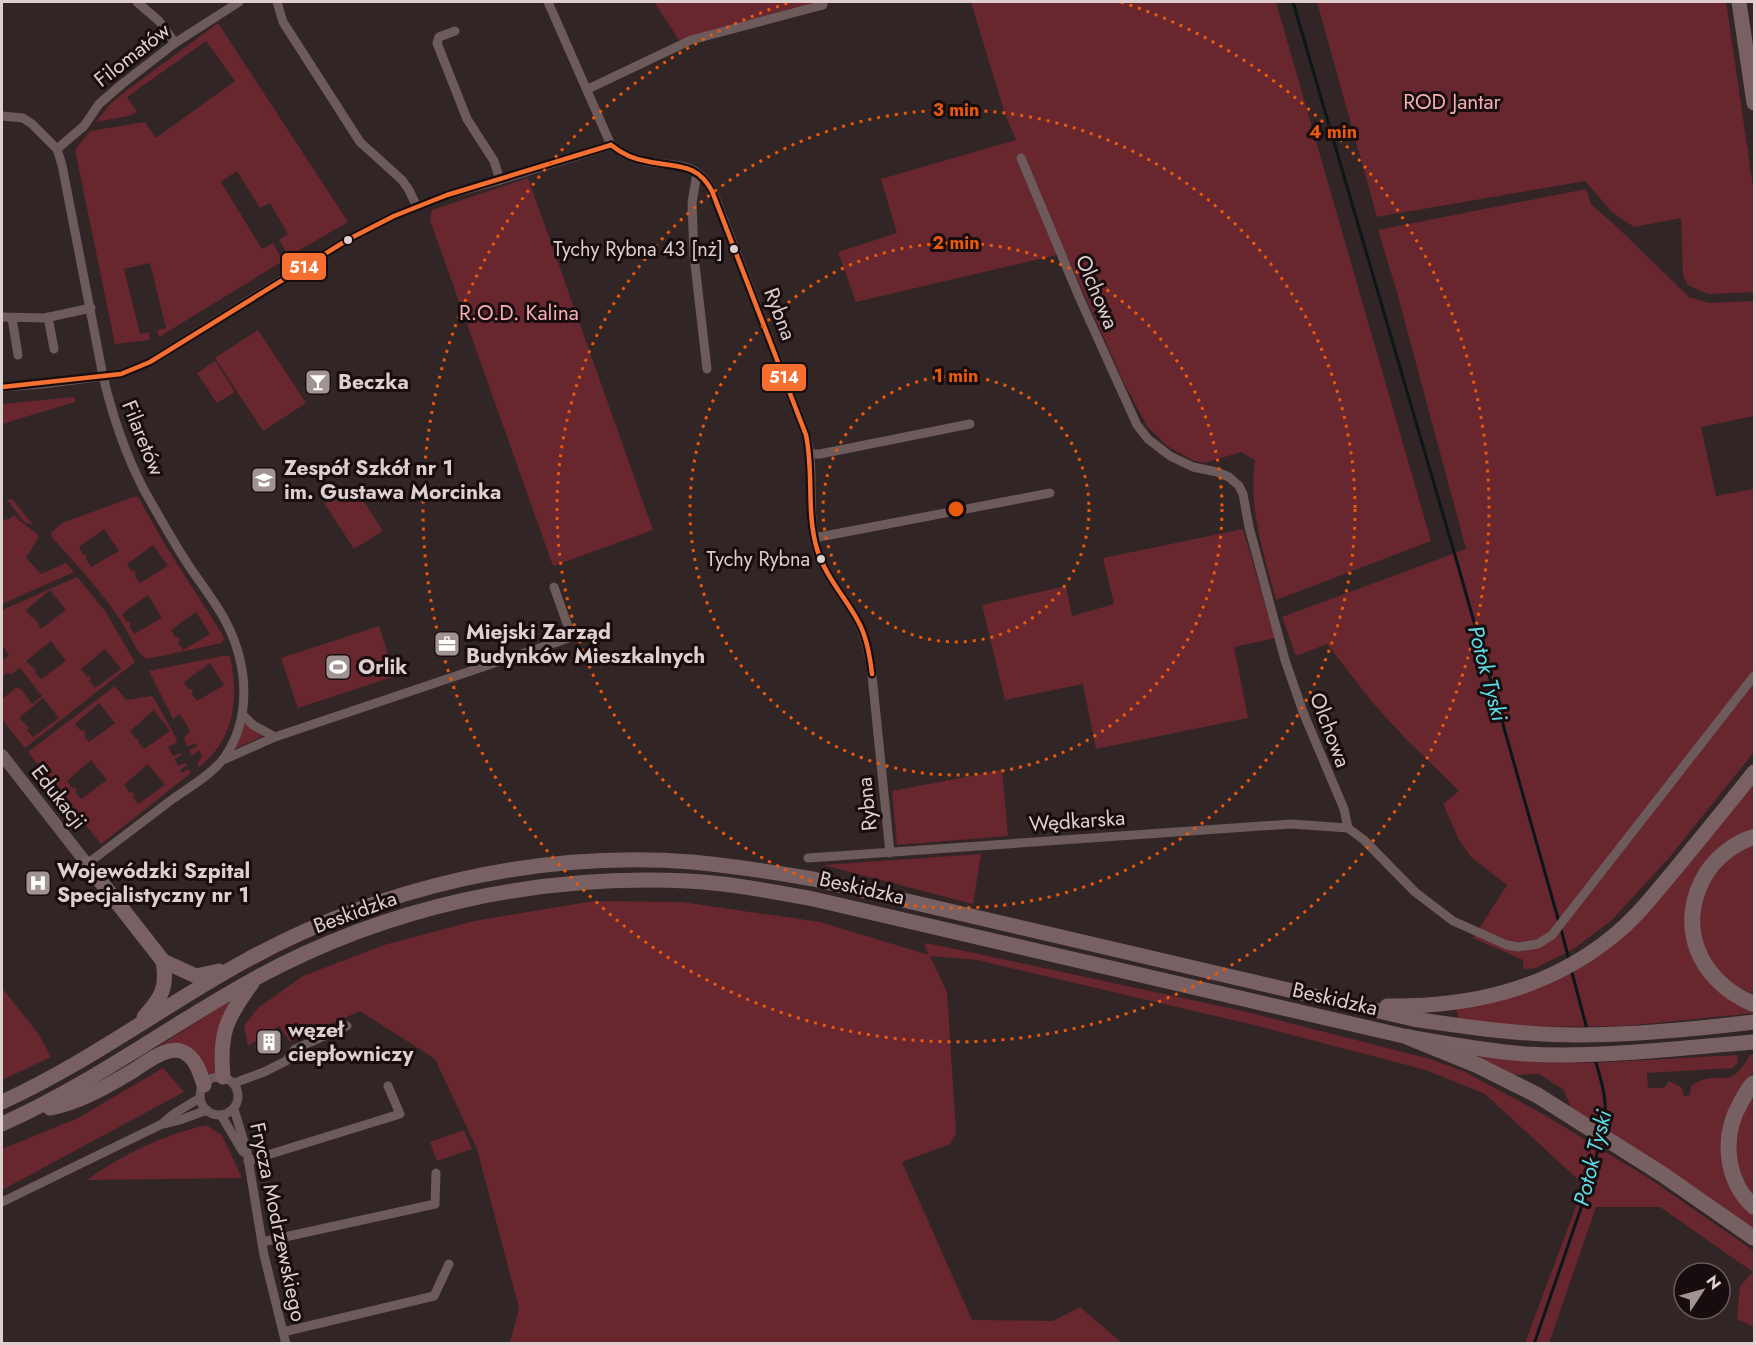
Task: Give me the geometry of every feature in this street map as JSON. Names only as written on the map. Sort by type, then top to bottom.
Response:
[{"type":"highway","points":[[1755,837],[1745,840],[1713,864],[1703,879],[1691,915],[1694,939],[1702,961],[1718,982],[1731,993],[1755,1004]]},
{"type":"highway","points":[[1408,1037],[1512,1082],[1662,1174],[1755,1238]]},
{"type":"highway","points":[[1755,1083],[1750,1087],[1733,1116],[1727,1148],[1731,1171],[1745,1198],[1755,1207]]},
{"type":"main road","points":[[1739,2],[1755,103]]},
{"type":"main road","points":[[1357,1006],[1456,1004],[1498,994],[1546,977],[1576,961],[1612,937],[1642,909],[1755,772]]},
{"type":"main road","name":"Beskidzka","points":[[2,1102],[70,1068],[244,962],[321,924],[414,892],[464,879],[519,869],[608,861],[689,862],[742,867],[813,879],[1413,1019],[1479,1029],[1575,1035],[1755,1022]]},
{"type":"main road","points":[[87,864],[163,961],[196,976],[244,962]]},
{"type":"main road","name":"Beskidzka","points":[[2,1124],[80,1085],[255,978],[290,960],[372,926],[420,910],[468,898],[573,883],[635,880],[690,881],[740,886],[809,898],[1408,1037],[1477,1049],[1527,1054],[1579,1055],[1755,1042]]},
{"type":"main road","points":[[132,1030],[158,1002],[164,987],[163,961]]},
{"type":"main road","points":[[229,1080],[222,1048],[226,1024],[255,978]]},
{"type":"main road","points":[[32,1110],[60,1106],[86,1096],[161,1053],[173,1050],[181,1051],[197,1065],[202,1091]]},
{"type":"street","points":[[137,2],[159,21],[175,43]]},
{"type":"street","name":"Filomatów","points":[[57,149],[84,126],[106,97],[227,4],[239,2]]},
{"type":"street","points":[[277,2],[283,22],[360,142],[402,180],[417,207]]},
{"type":"street","points":[[548,2],[611,145],[621,153],[646,161],[678,164],[697,173],[692,203],[694,245],[707,369]]},
{"type":"street","points":[[588,89],[691,40],[823,5]]},
{"type":"street","points":[[455,31],[439,37],[437,43],[467,119],[494,161],[500,180]]},
{"type":"street","points":[[2,116],[26,120],[57,149]]},
{"type":"street","points":[[2,387],[103,376],[131,370],[150,362],[349,239],[417,207],[447,195],[611,145]]},
{"type":"street","name":"Filaretów","points":[[57,149],[103,376],[118,429],[142,485],[170,536],[226,622],[236,646],[244,692],[243,715],[235,739],[223,759],[87,864]]},
{"type":"street","name":"Olchowa","points":[[1021,158],[1080,299],[1137,425],[1148,439],[1170,456],[1193,467],[1229,477],[1239,486],[1286,660],[1312,734],[1344,809],[1348,828]]},
{"type":"street","name":"Rybna","points":[[697,173],[708,183],[718,205],[800,417],[810,454],[814,538],[821,560],[859,624],[869,653],[890,853]]},
{"type":"street","points":[[18,355],[7,317],[48,317],[91,308]]},
{"type":"street","points":[[48,317],[54,349]]},
{"type":"street","points":[[810,454],[820,454],[970,424]]},
{"type":"street","points":[[814,538],[1050,493]]},
{"type":"street","name":"Filaretów","points":[[223,759],[275,737],[569,638],[570,632],[554,586]]},
{"type":"street","points":[[1348,828],[1364,840],[1415,892],[1452,921],[1507,945],[1518,947],[1538,944],[1552,935],[1755,676]]},
{"type":"street","points":[[243,715],[253,725],[275,737]]},
{"type":"street","name":"Edukacji","points":[[2,755],[87,864]]},
{"type":"street","name":"Wędkarska","points":[[808,858],[1291,824],[1348,828]]},
{"type":"street","points":[[2,1202],[162,1124],[202,1091],[212,1078],[229,1080],[264,1072],[286,1061],[295,1049],[347,1026]]},
{"type":"street","points":[[221,1115],[234,1109],[239,1095],[264,1072]]},
{"type":"street","points":[[229,1080],[239,1095]]},
{"type":"street","points":[[162,1124],[207,1110],[221,1115],[248,1161],[400,1114],[388,1086]]},
{"type":"street","points":[[202,1091],[207,1110]]},
{"type":"street","name":"Frycza Modrzewskiego","points":[[234,1109],[248,1161],[262,1242],[286,1344]]},
{"type":"street","points":[[262,1242],[435,1204],[436,1173]]},
{"type":"street","points":[[283,1332],[434,1296],[449,1264]]},
{"type":"green space","points":[[654,2],[815,2],[815,3],[679,40]]},
{"type":"green space","points":[[971,2],[1276,2],[1431,541],[1276,600],[1255,513],[1253,478],[1255,460],[1241,452],[1205,463],[1192,460],[1167,446],[1147,426],[1124,383],[1067,256],[1057,255],[856,302],[838,252],[897,233],[881,179],[1016,140],[1005,114]]},
{"type":"green space","name":"ROD Jantar","points":[[1317,2],[1726,2],[1754,193],[1754,292],[1708,294],[1688,285],[1683,275],[1681,218],[1634,227],[1612,212],[1585,181],[1377,217]]},
{"type":"green space","points":[[218,23],[348,222],[289,256],[279,240],[288,234],[270,203],[260,208],[237,171],[221,182],[262,249],[273,243],[283,261],[159,337],[157,330],[166,328],[150,263],[124,269],[140,334],[149,332],[150,340],[115,344],[75,150],[90,131],[145,122],[156,138],[235,81],[206,41],[127,97],[137,112],[96,122],[111,103]]},
{"type":"green space","name":"R.O.D. Kalina","points":[[528,178],[653,530],[553,566],[430,220],[432,210]]},
{"type":"green space","points":[[1586,189],[1591,204],[1689,297],[1709,303],[1754,301],[1754,416],[1701,427],[1716,496],[1754,489],[1754,752],[1668,859],[1612,920],[1575,948],[1536,968],[1523,969],[1523,960],[1473,938],[1507,885],[1471,857],[1459,840],[1443,804],[1459,791],[1373,703],[1327,644],[1296,656],[1282,617],[1466,549],[1378,230]]},
{"type":"green space","points":[[258,330],[306,403],[263,431],[215,358]]},
{"type":"green space","points":[[215,361],[235,392],[217,403],[197,373]]},
{"type":"green space","points":[[74,397],[75,402],[2,424],[2,404]]},
{"type":"green space","points":[[353,485],[383,531],[354,549],[324,503]]},
{"type":"green space","points":[[136,496],[222,634],[224,639],[222,643],[147,659],[144,657],[102,595],[51,536],[52,532],[62,523]],"holes":[[[104,529],[119,551],[91,567],[86,554],[83,555],[79,547]],[[153,545],[168,566],[140,583],[134,575],[136,574],[134,570],[132,572],[127,564]],[[148,595],[162,618],[134,634],[129,626],[130,622],[127,622],[122,614]],[[196,612],[210,634],[183,650],[178,642],[180,640],[171,630]]]},
{"type":"green space","points":[[6,498],[13,500],[33,525],[24,522]]},
{"type":"green space","points":[[14,515],[39,536],[26,558],[41,574],[66,563],[74,572],[2,604],[2,520]]},
{"type":"green space","points":[[1243,529],[1275,638],[1234,647],[1248,718],[1096,749],[1083,684],[1005,700],[982,605],[1066,586],[1072,616],[1114,604],[1103,558]]},
{"type":"green space","points":[[77,577],[105,611],[135,662],[25,748],[2,719],[2,699],[16,688],[21,689],[32,704],[42,696],[20,668],[2,677],[2,661],[9,655],[2,645],[2,610]],"holes":[[[50,590],[66,610],[41,629],[34,617],[32,618],[26,610]],[[51,641],[66,661],[41,679],[26,661]],[[105,649],[121,669],[95,688],[89,681],[91,678],[89,675],[87,677],[81,669]],[[43,698],[59,718],[33,737],[27,730],[29,728],[19,718]]]},
{"type":"green space","name":"Orlik","points":[[379,626],[395,676],[298,708],[281,658]]},
{"type":"green space","points":[[230,656],[234,688],[231,717],[220,744],[199,767],[197,764],[202,757],[199,750],[192,756],[189,750],[197,746],[196,743],[187,747],[184,738],[190,731],[180,714],[173,719],[149,671]],"holes":[[[210,663],[224,685],[197,701],[191,693],[192,689],[189,690],[184,682]]]},
{"type":"green space","points":[[115,686],[126,700],[151,696],[154,698],[177,740],[168,747],[173,756],[180,753],[181,755],[175,759],[178,766],[185,763],[187,765],[180,770],[181,773],[189,769],[191,773],[101,844],[28,752]],"holes":[[[99,703],[115,723],[89,742],[84,735],[86,733],[75,724]],[[154,710],[170,731],[144,749],[138,742],[139,739],[136,739],[130,731]],[[91,760],[107,780],[81,799],[75,792],[77,790],[75,787],[72,788],[67,781]],[[148,764],[165,785],[138,804],[132,792],[130,793],[124,785]]]},
{"type":"green space","points":[[244,723],[263,736],[232,750]]},
{"type":"green space","points":[[1002,770],[1008,836],[897,845],[892,791]]},
{"type":"green space","points":[[1754,777],[1754,831],[1691,891],[1700,969],[1754,1013],[1625,1026],[1517,1027],[1459,1019],[1456,1009],[1513,997],[1560,976],[1603,951]]},
{"type":"green space","points":[[1754,841],[1754,995],[1722,978],[1702,948],[1695,921],[1702,896],[1719,863]]},
{"type":"green space","points":[[981,854],[973,904],[823,865]]},
{"type":"green space","points":[[594,901],[682,902],[820,922],[929,955],[924,943],[1243,1011],[1430,1059],[1463,1071],[1543,1114],[1650,1179],[1754,1251],[1754,1327],[1737,1319],[1740,1286],[1753,1272],[1660,1207],[1596,1207],[1549,1343],[1525,1343],[1584,1185],[1485,1094],[1426,1070],[1258,1026],[977,960],[930,956],[947,992],[956,1133],[950,1144],[902,1162],[972,1320],[1053,1321],[1080,1307],[1122,1343],[510,1343],[519,1308],[477,1149],[435,1059],[360,1011],[290,1042],[279,1026],[248,1046],[244,1026],[258,1008],[303,976],[384,945],[474,921]]},
{"type":"green space","points":[[2,988],[38,1033],[51,1057],[2,1080]]},
{"type":"green space","points":[[228,1002],[231,1005],[218,1072],[207,1075],[200,1061],[159,1046]]},
{"type":"green space","points":[[1754,1054],[1754,1071],[1737,1092],[1723,1122],[1723,1160],[1747,1211],[1754,1216],[1754,1233],[1572,1111],[1564,1090],[1539,1074],[1515,1075],[1482,1062],[1479,1056],[1590,1063],[1737,1055],[1738,1062],[1733,1068],[1647,1073],[1648,1088],[1664,1088],[1669,1081],[1681,1087],[1684,1096],[1690,1095],[1691,1086],[1701,1081],[1735,1074],[1750,1055]]},
{"type":"green space","points":[[163,1068],[184,1092],[2,1190],[2,1149],[78,1118]]},
{"type":"green space","points":[[1754,1089],[1754,1197],[1736,1167],[1735,1135],[1739,1117]]},
{"type":"green space","points":[[206,1125],[222,1135],[242,1178],[87,1180],[144,1146]]},
{"type":"green space","points":[[464,1130],[472,1149],[437,1161],[430,1142]]},
{"type":"waterway","name":"Potok Tyski","points":[[1293,2],[1459,569],[1559,922]]},
{"type":"waterway","name":"Potok Tyski","points":[[1561,929],[1569,960]]},
{"type":"waterway","name":"Potok Tyski","points":[[1571,969],[1587,1029]]},
{"type":"waterway","name":"Potok Tyski","points":[[1595,1059],[1605,1102],[1603,1129]]},
{"type":"waterway","name":"Potok Tyski","points":[[1534,1344],[1591,1179],[1600,1141]]},
{"type":"transit line","name":"514","points":[[611,145],[636,159],[691,170],[706,181],[712,191],[806,435],[810,464],[812,521],[817,549],[830,577],[861,627],[868,647],[872,674]]},
{"type":"transit line","name":"514","points":[[2,387],[121,374],[150,362],[349,239],[394,216],[447,195],[611,145]]},
{"type":"place","name":"Tychy Rybna 43 [nż]","points":[[734,249]]},
{"type":"place","name":"Beczka","points":[[318,382]]},
{"type":"place","name":"Zespół Szkół nr 1 im. Gustawa Morcinka","points":[[264,480]]},
{"type":"place","name":"Tychy Rybna","points":[[821,559]]},
{"type":"place","name":"Miejski Zarząd Budynków Mieszkalnych","points":[[447,644]]},
{"type":"place","name":"Orlik","points":[[338,667]]},
{"type":"place","name":"Wojewódzki Szpital Specjalistyczny nr 1","points":[[38,883]]},
{"type":"place","name":"węzeł ciepłowniczy","points":[[269,1042]]}]
